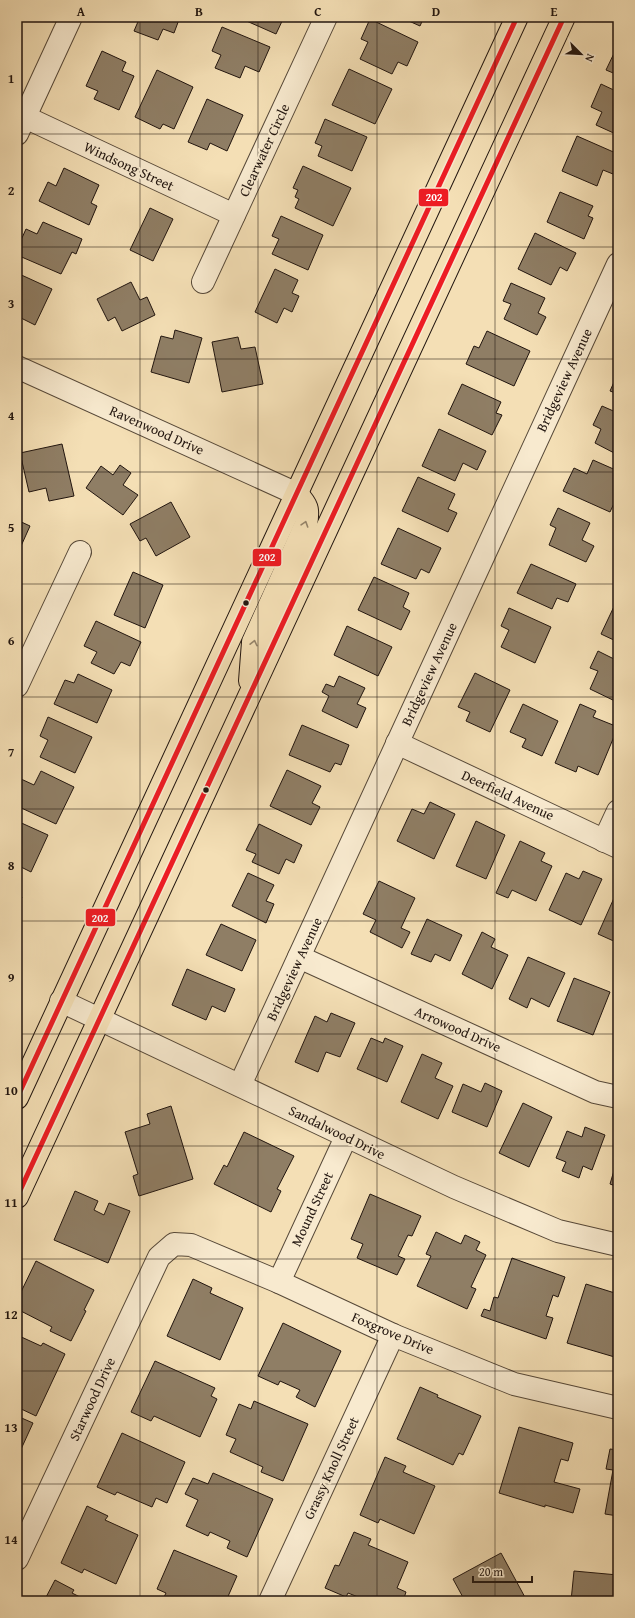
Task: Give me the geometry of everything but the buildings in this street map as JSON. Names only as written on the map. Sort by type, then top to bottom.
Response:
[{"type":"main road","points":[[17,1098],[517,17]]},
{"type":"main road","points":[[17,1197],[564,17]]},
{"type":"main road","points":[[249,696],[253,642],[306,524],[308,513],[305,503],[297,494]]},
{"type":"street","points":[[21,125],[71,17]]},
{"type":"street","name":"Clearwater Circle","points":[[203,282],[326,17]]},
{"type":"street","name":"Windsong Street","points":[[21,125],[234,215]]},
{"type":"street","name":"Bridgeview Avenue","points":[[240,1085],[618,264]]},
{"type":"street","name":"Ravenwood Drive","points":[[17,367],[297,494]]},
{"type":"street","points":[[17,686],[80,552]]},
{"type":"street","name":"Deerfield Avenue","points":[[397,743],[611,844]]},
{"type":"street","points":[[611,844],[618,811]]},
{"type":"street","name":"Arrowood Drive","points":[[299,957],[595,1092],[618,1097]]},
{"type":"street","name":"Sandalwood Drive","points":[[62,1001],[454,1187],[558,1231],[618,1245]]},
{"type":"street","name":"Mound Street","points":[[279,1282],[346,1137]]},
{"type":"street","name":"Foxgrove Drive","points":[[174,1244],[191,1244],[279,1282],[393,1335],[514,1384],[618,1408]]},
{"type":"street","name":"Starwood Drive","points":[[17,1559],[159,1257],[174,1244]]},
{"type":"street","name":"Grassy Knoll Street","points":[[270,1601],[393,1335]]},
{"type":"transit line","name":"202","points":[[17,1098],[517,17]]},
{"type":"transit line","name":"202","points":[[17,1197],[564,17]]}]
